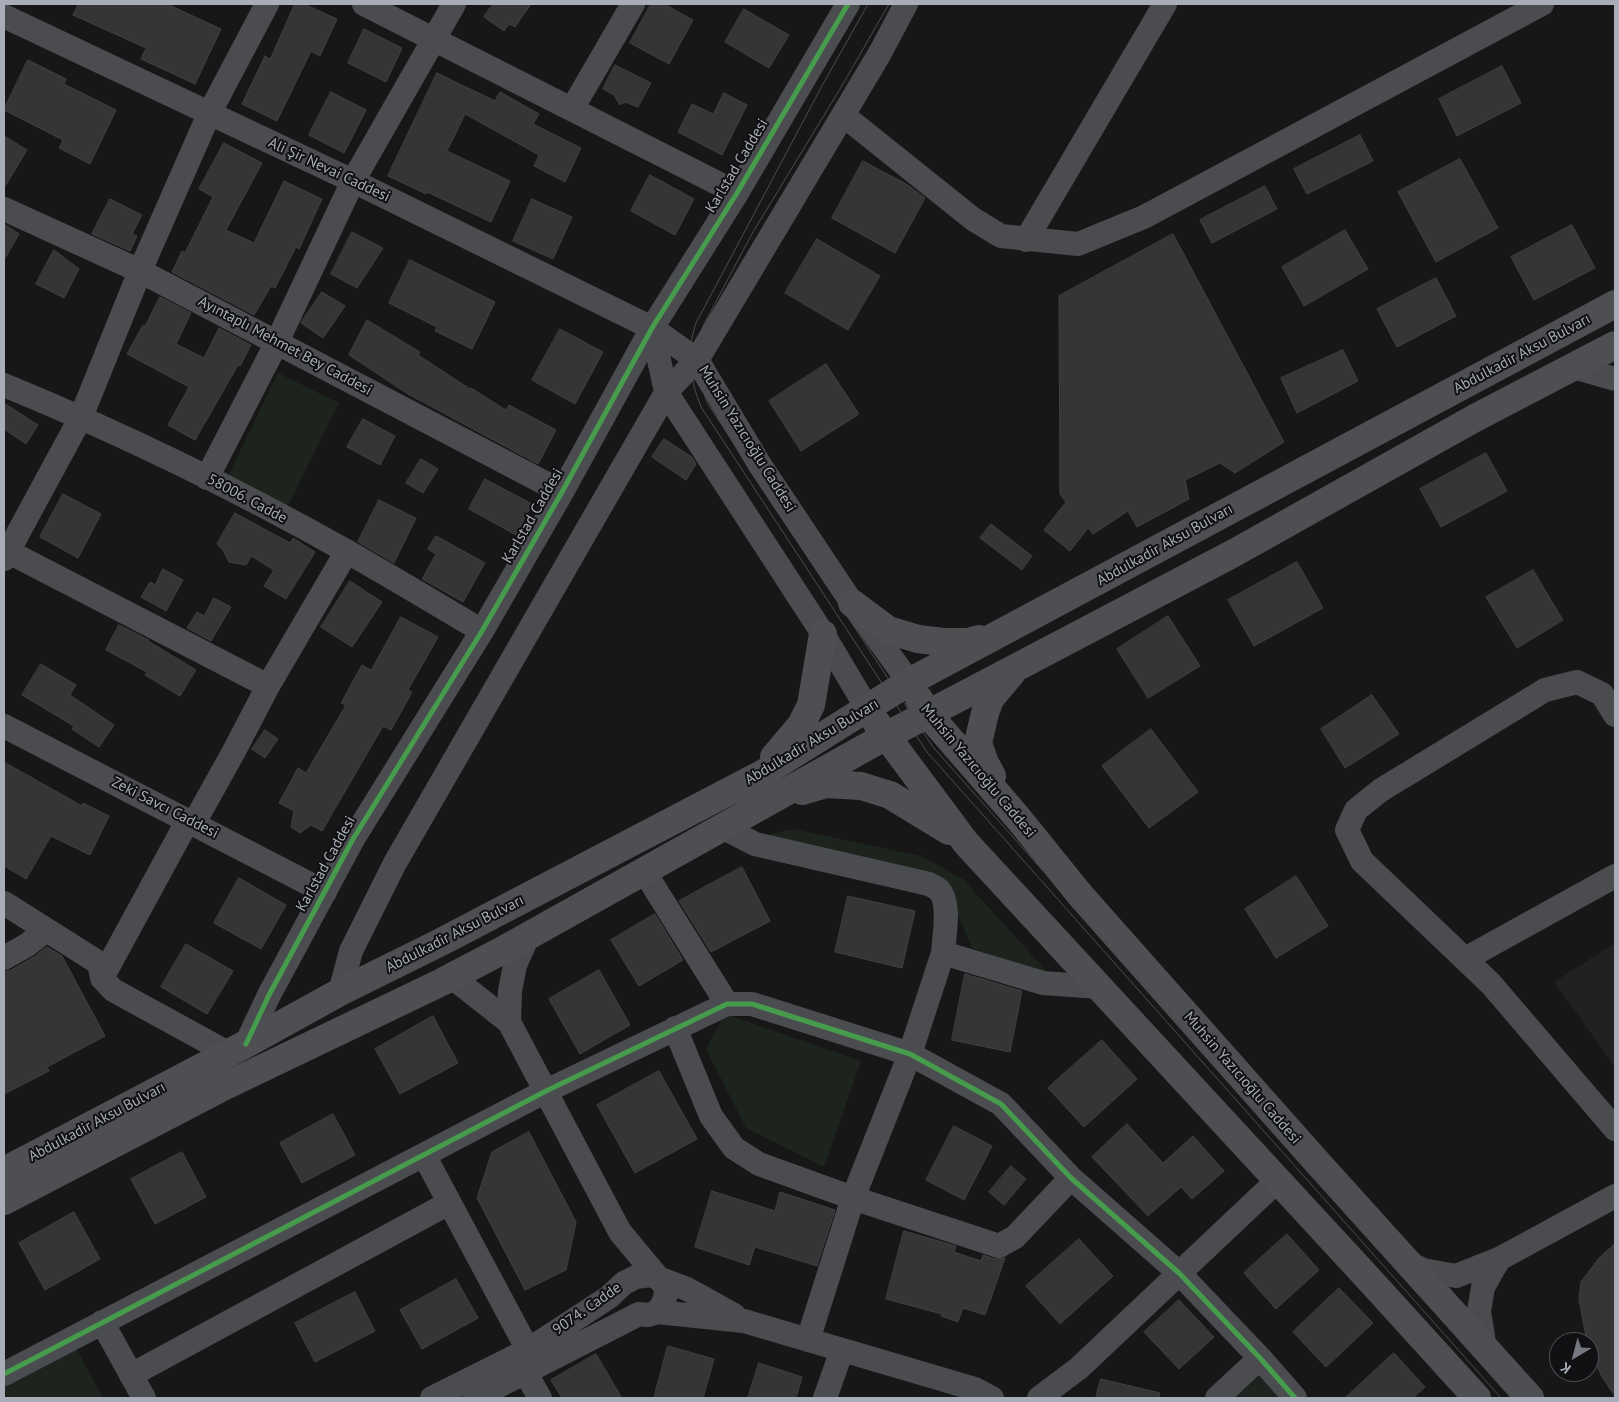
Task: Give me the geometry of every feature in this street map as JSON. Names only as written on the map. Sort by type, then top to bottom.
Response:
[{"type":"main road","name":"Abdulkadir Aksu Bulvarı","points":[[4,1171],[237,1049],[340,992],[442,942],[762,774],[909,682],[1615,304]]},
{"type":"main road","name":"Abdulkadir Aksu Bulvarı","points":[[4,1201],[219,1089],[452,977],[886,736],[1234,553],[1475,418],[1615,345]]},
{"type":"main road","points":[[852,603],[888,630],[918,639],[968,642],[1005,632]]},
{"type":"main road","points":[[762,774],[801,725],[811,704],[823,634]]},
{"type":"main road","points":[[1017,667],[990,699],[978,744],[985,763],[1018,818]]},
{"type":"main road","name":"Muhsin Yazıcıoğlu Caddesi","points":[[909,682],[928,714],[1018,818],[1094,911],[1530,1398]]},
{"type":"main road","points":[[867,708],[966,843],[1278,1180],[1468,1395]]},
{"type":"main road","points":[[767,802],[826,784],[861,786],[890,794],[966,843]]},
{"type":"street","points":[[268,4],[209,114],[140,271],[81,417],[6,555],[268,686]]},
{"type":"street","points":[[364,4],[737,193]]},
{"type":"street","points":[[207,478],[277,342],[353,181],[454,4]]},
{"type":"street","points":[[572,109],[633,4]]},
{"type":"street","name":"Karlstad Caddesi","points":[[237,1049],[269,995],[354,839],[482,631],[562,492],[652,328],[737,193],[848,4]]},
{"type":"street","points":[[340,992],[351,951],[394,863],[666,392],[697,360],[880,53],[906,4]]},
{"type":"street","points":[[1026,240],[1165,4]]},
{"type":"street","points":[[843,115],[973,219],[1001,236],[1078,244],[1144,217],[1542,4]]},
{"type":"street","name":"Ali Şir Nevai Caddesi","points":[[4,16],[353,181],[652,328]]},
{"type":"street","name":"Ayıntaplı Mehmet Bey Caddesi","points":[[4,209],[140,271],[562,492]]},
{"type":"street","points":[[652,328],[666,392],[823,634],[867,708]]},
{"type":"street","name":"Muhsin Yazıcıoğlu Caddesi","points":[[652,328],[697,360],[760,465],[852,603],[909,682]]},
{"type":"street","points":[[1573,367],[1615,379]]},
{"type":"street","name":"58006. Cadde","points":[[4,385],[81,417],[207,478],[347,552],[482,631]]},
{"type":"street","points":[[102,978],[191,822],[233,753],[268,686],[347,552]]},
{"type":"street","points":[[1615,715],[1602,694],[1577,682],[1545,690],[1381,790],[1356,810],[1347,830],[1362,861],[1491,984],[1615,1129]]},
{"type":"street","name":"Zeki Savcı Caddesi","points":[[4,726],[325,892]]},
{"type":"street","points":[[722,827],[755,844],[929,884],[939,890],[945,903],[946,916],[943,953],[910,1054],[853,1198],[808,1340]]},
{"type":"street","points":[[644,870],[727,1004]]},
{"type":"street","points":[[1465,959],[1615,876]]},
{"type":"street","points":[[4,903],[99,963],[102,978],[113,990],[237,1049]]},
{"type":"street","points":[[4,958],[27,946],[46,930]]},
{"type":"street","points":[[509,1022],[510,991],[515,965],[528,936]]},
{"type":"street","points":[[943,953],[1043,983],[1099,987]]},
{"type":"street","points":[[452,977],[509,1022],[620,1232],[665,1286],[667,1294],[664,1303],[648,1313],[632,1309],[626,1300],[624,1283],[625,1260],[620,1232]]},
{"type":"street","points":[[4,1374],[546,1091],[727,1004],[752,1004],[910,1054],[1002,1104],[1071,1178],[1179,1273],[1260,1358],[1295,1398]]},
{"type":"street","points":[[675,1028],[711,1116],[734,1148],[759,1164],[853,1198],[999,1246],[1015,1237],[1071,1178]]},
{"type":"street","points":[[424,1155],[526,1361],[540,1398]]},
{"type":"street","points":[[1039,1398],[1079,1368],[1278,1180]]},
{"type":"street","points":[[1407,1262],[1423,1270],[1456,1276],[1499,1259],[1615,1196]]},
{"type":"street","points":[[102,1322],[136,1391],[449,1204]]},
{"type":"street","points":[[1485,1349],[1479,1311],[1483,1287],[1499,1259]]},
{"type":"street","name":"9074. Cadde","points":[[476,1398],[624,1283],[636,1277],[650,1275],[687,1289],[744,1321]]},
{"type":"street","name":"9074. Cadde","points":[[432,1398],[648,1313],[744,1321],[842,1350],[940,1389],[975,1389],[992,1398]]},
{"type":"street","points":[[826,1398],[842,1350]]},
{"type":"street","points":[[1217,1398],[1260,1358]]},
{"type":"shaded area","points":[[278,373],[339,403],[285,512],[225,482]]},
{"type":"shaded area","points":[[793,829],[921,856],[963,879],[1052,977],[972,948],[949,894],[759,840],[774,833]]},
{"type":"shaded area","points":[[1615,943],[1615,1067],[1554,982]]},
{"type":"shaded area","points":[[725,1014],[861,1061],[824,1167],[746,1128],[706,1049]]},
{"type":"shaded area","points":[[75,1346],[103,1398],[4,1398],[4,1386]]},
{"type":"shaded area","points":[[1262,1374],[1279,1398],[1235,1398]]},
{"type":"building","points":[[79,4],[167,4],[221,29],[195,84],[141,59],[146,48],[73,15]]},
{"type":"building","points":[[295,4],[304,4],[337,19],[320,56],[311,51],[277,121],[242,104],[265,56],[270,59]]},
{"type":"building","points":[[493,4],[531,4],[515,27],[509,24],[504,31],[484,17]]},
{"type":"building","points":[[651,4],[664,4],[693,20],[669,64],[630,43]]},
{"type":"building","points":[[744,9],[789,35],[769,68],[725,42]]},
{"type":"building","points":[[364,29],[402,48],[386,82],[348,63]]},
{"type":"building","points":[[28,60],[66,79],[64,84],[116,110],[90,164],[59,148],[63,140],[4,110]]},
{"type":"building","points":[[615,65],[651,83],[638,107],[625,102],[620,105],[614,95],[603,89]]},
{"type":"building","points":[[1502,66],[1521,103],[1457,136],[1439,99]]},
{"type":"building","points":[[437,73],[495,101],[500,92],[539,114],[533,124],[581,148],[565,182],[534,166],[539,155],[465,114],[447,151],[510,181],[491,222],[388,176]]},
{"type":"building","points":[[331,92],[366,110],[344,153],[309,135]]},
{"type":"building","points":[[724,93],[747,105],[722,155],[678,132],[692,104],[713,114]]},
{"type":"building","points":[[1360,135],[1373,161],[1307,194],[1294,169]]},
{"type":"building","points":[[4,136],[27,150],[4,188]]},
{"type":"building","points":[[224,143],[262,163],[226,230],[254,243],[284,181],[322,199],[299,249],[296,247],[275,288],[271,286],[254,315],[172,272],[182,251],[185,253],[213,197],[199,189]]},
{"type":"building","points":[[1460,159],[1498,228],[1436,262],[1398,192]]},
{"type":"building","points":[[863,161],[908,185],[925,198],[895,253],[832,218]]},
{"type":"building","points":[[650,175],[694,199],[675,235],[631,211]]},
{"type":"building","points":[[1265,186],[1277,209],[1212,243],[1200,220]]},
{"type":"building","points":[[110,199],[142,215],[132,234],[137,236],[130,251],[92,234]]},
{"type":"building","points":[[532,199],[572,217],[553,259],[513,241]]},
{"type":"building","points":[[4,224],[19,234],[4,260]]},
{"type":"building","points":[[1572,225],[1595,268],[1534,300],[1511,257]]},
{"type":"building","points":[[1345,230],[1368,269],[1304,306],[1282,267]]},
{"type":"building","points":[[352,232],[383,248],[357,288],[331,274]]},
{"type":"building","points":[[1173,234],[1284,442],[1235,473],[1220,463],[1185,480],[1189,499],[1137,527],[1128,511],[1093,534],[1088,528],[1070,551],[1044,530],[1066,502],[1060,494],[1059,296]]},
{"type":"building","points":[[817,239],[880,276],[848,330],[785,293]]},
{"type":"building","points":[[54,250],[79,269],[64,298],[36,284]]},
{"type":"building","points":[[410,260],[495,302],[472,349],[435,331],[437,327],[389,303]]},
{"type":"building","points":[[1436,278],[1456,316],[1397,347],[1377,309]]},
{"type":"building","points":[[322,292],[345,306],[323,338],[301,323]]},
{"type":"building","points":[[160,297],[191,313],[176,344],[204,358],[219,328],[251,345],[195,440],[168,425],[189,387],[127,354],[143,325],[145,326]]},
{"type":"building","points":[[367,320],[420,352],[418,355],[506,410],[509,405],[556,430],[538,464],[408,394],[349,355]]},
{"type":"building","points":[[560,329],[603,352],[575,404],[532,380]]},
{"type":"building","points":[[1343,350],[1358,381],[1297,413],[1281,378]]},
{"type":"building","points":[[826,364],[859,414],[801,451],[769,401]]},
{"type":"building","points":[[4,403],[38,425],[26,444],[4,429]]},
{"type":"building","points":[[363,419],[395,436],[380,465],[347,447]]},
{"type":"building","points":[[664,439],[692,457],[696,464],[686,480],[652,457]]},
{"type":"building","points":[[1486,453],[1507,491],[1441,527],[1420,489]]},
{"type":"building","points":[[421,459],[438,469],[423,493],[406,483]]},
{"type":"building","points":[[485,479],[532,504],[516,535],[469,509]]},
{"type":"building","points":[[63,494],[101,514],[78,558],[40,537]]},
{"type":"building","points":[[379,500],[416,518],[394,563],[358,542]]},
{"type":"building","points":[[235,513],[290,543],[293,538],[315,552],[286,599],[264,586],[274,570],[251,556],[246,565],[229,562],[223,550],[217,544]]},
{"type":"building","points":[[991,524],[1032,556],[1022,570],[980,538]]},
{"type":"building","points":[[436,536],[485,563],[463,602],[422,579],[436,554],[428,549]]},
{"type":"building","points":[[1297,562],[1323,608],[1254,646],[1228,600]]},
{"type":"building","points":[[163,569],[183,580],[166,611],[141,597],[150,582],[155,585]]},
{"type":"building","points":[[1533,570],[1563,620],[1517,648],[1486,597]]},
{"type":"building","points":[[350,581],[382,602],[352,647],[321,627]]},
{"type":"building","points":[[214,598],[231,607],[211,641],[187,628],[197,612],[204,616]]},
{"type":"building","points":[[1168,616],[1200,666],[1148,698],[1117,649]]},
{"type":"building","points":[[401,617],[438,637],[408,690],[412,692],[391,730],[383,726],[322,831],[311,825],[300,833],[291,827],[294,811],[279,803],[298,768],[306,773],[346,705],[341,703],[362,665],[371,670]]},
{"type":"building","points":[[119,625],[149,640],[196,670],[180,696],[145,675],[147,672],[106,650]]},
{"type":"building","points":[[41,664],[76,685],[70,695],[114,725],[99,747],[72,729],[74,726],[22,695]]},
{"type":"building","points":[[1372,695],[1399,734],[1345,768],[1321,729]]},
{"type":"building","points":[[1151,729],[1198,792],[1149,828],[1102,766]]},
{"type":"building","points":[[265,730],[278,739],[265,758],[252,749]]},
{"type":"building","points":[[4,762],[82,806],[83,803],[109,816],[90,855],[51,836],[26,879],[4,866]]},
{"type":"building","points":[[742,867],[770,921],[711,952],[679,901]]},
{"type":"building","points":[[1296,876],[1328,926],[1276,958],[1245,909]]},
{"type":"building","points":[[239,878],[286,905],[261,949],[214,923]]},
{"type":"building","points":[[848,896],[915,911],[902,968],[835,952]]},
{"type":"building","points":[[655,914],[683,960],[639,986],[611,940]]},
{"type":"building","points":[[186,944],[233,971],[207,1014],[161,987]]},
{"type":"building","points":[[47,947],[62,956],[105,1036],[47,1067],[49,1071],[4,1094],[4,972],[34,957]]},
{"type":"building","points":[[599,970],[630,1025],[580,1054],[549,999]]},
{"type":"building","points":[[965,974],[1022,991],[1010,1052],[952,1040]]},
{"type":"building","points":[[433,1016],[458,1063],[400,1094],[375,1049]]},
{"type":"building","points":[[1102,1040],[1137,1079],[1084,1127],[1048,1088]]},
{"type":"building","points":[[659,1071],[697,1139],[635,1173],[597,1105]]},
{"type":"building","points":[[333,1114],[355,1155],[302,1183],[280,1143]]},
{"type":"building","points":[[1127,1124],[1163,1163],[1193,1136],[1224,1171],[1192,1199],[1181,1187],[1148,1216],[1092,1157]]},
{"type":"building","points":[[954,1126],[992,1146],[964,1200],[926,1180]]},
{"type":"building","points":[[529,1132],[576,1222],[566,1270],[525,1290],[477,1198],[492,1152]]},
{"type":"building","points":[[182,1152],[206,1197],[155,1224],[131,1179]]},
{"type":"building","points":[[1011,1166],[1026,1179],[1004,1205],[989,1192]]},
{"type":"building","points":[[712,1191],[775,1211],[780,1192],[835,1210],[817,1266],[755,1247],[749,1265],[695,1247]]},
{"type":"building","points":[[74,1212],[100,1259],[45,1290],[19,1243]]},
{"type":"building","points":[[904,1231],[956,1246],[954,1252],[981,1261],[983,1255],[995,1259],[1005,1258],[985,1315],[963,1308],[958,1322],[941,1316],[942,1314],[886,1299]]},
{"type":"building","points":[[1287,1234],[1319,1270],[1276,1309],[1244,1273]]},
{"type":"building","points":[[1079,1239],[1113,1276],[1060,1324],[1026,1286]]},
{"type":"building","points":[[1615,1244],[1615,1396],[1599,1370],[1599,1332],[1585,1332],[1579,1299],[1581,1282],[1599,1258]]},
{"type":"building","points":[[456,1279],[478,1318],[422,1349],[400,1310]]},
{"type":"building","points":[[1339,1288],[1373,1323],[1326,1367],[1293,1332]]},
{"type":"building","points":[[355,1292],[375,1331],[315,1362],[295,1323]]},
{"type":"building","points":[[1179,1300],[1214,1337],[1179,1369],[1144,1332]]},
{"type":"building","points":[[668,1346],[714,1359],[703,1398],[654,1398]]},
{"type":"building","points":[[1394,1353],[1425,1387],[1413,1398],[1345,1398]]},
{"type":"building","points":[[596,1354],[622,1398],[562,1398],[551,1380]]},
{"type":"building","points":[[759,1363],[802,1377],[796,1398],[748,1398]]},
{"type":"building","points":[[1101,1379],[1160,1393],[1159,1398],[1096,1398]]},
{"type":"tram line","points":[[868,4],[823,84],[696,323],[690,355],[694,387],[701,407],[927,752],[1501,1398]]},
{"type":"tram line","points":[[889,4],[753,232],[703,326],[698,346],[698,365],[701,385],[708,404],[933,747],[1511,1398]]},
{"type":"cycle path","points":[[246,1044],[269,995],[353,839],[482,631],[562,492],[652,328],[737,193],[848,4]]},
{"type":"cycle path","points":[[4,1374],[546,1091],[727,1004],[752,1004],[910,1054],[1001,1104],[1071,1178],[1179,1273],[1260,1358],[1295,1398]]}]
